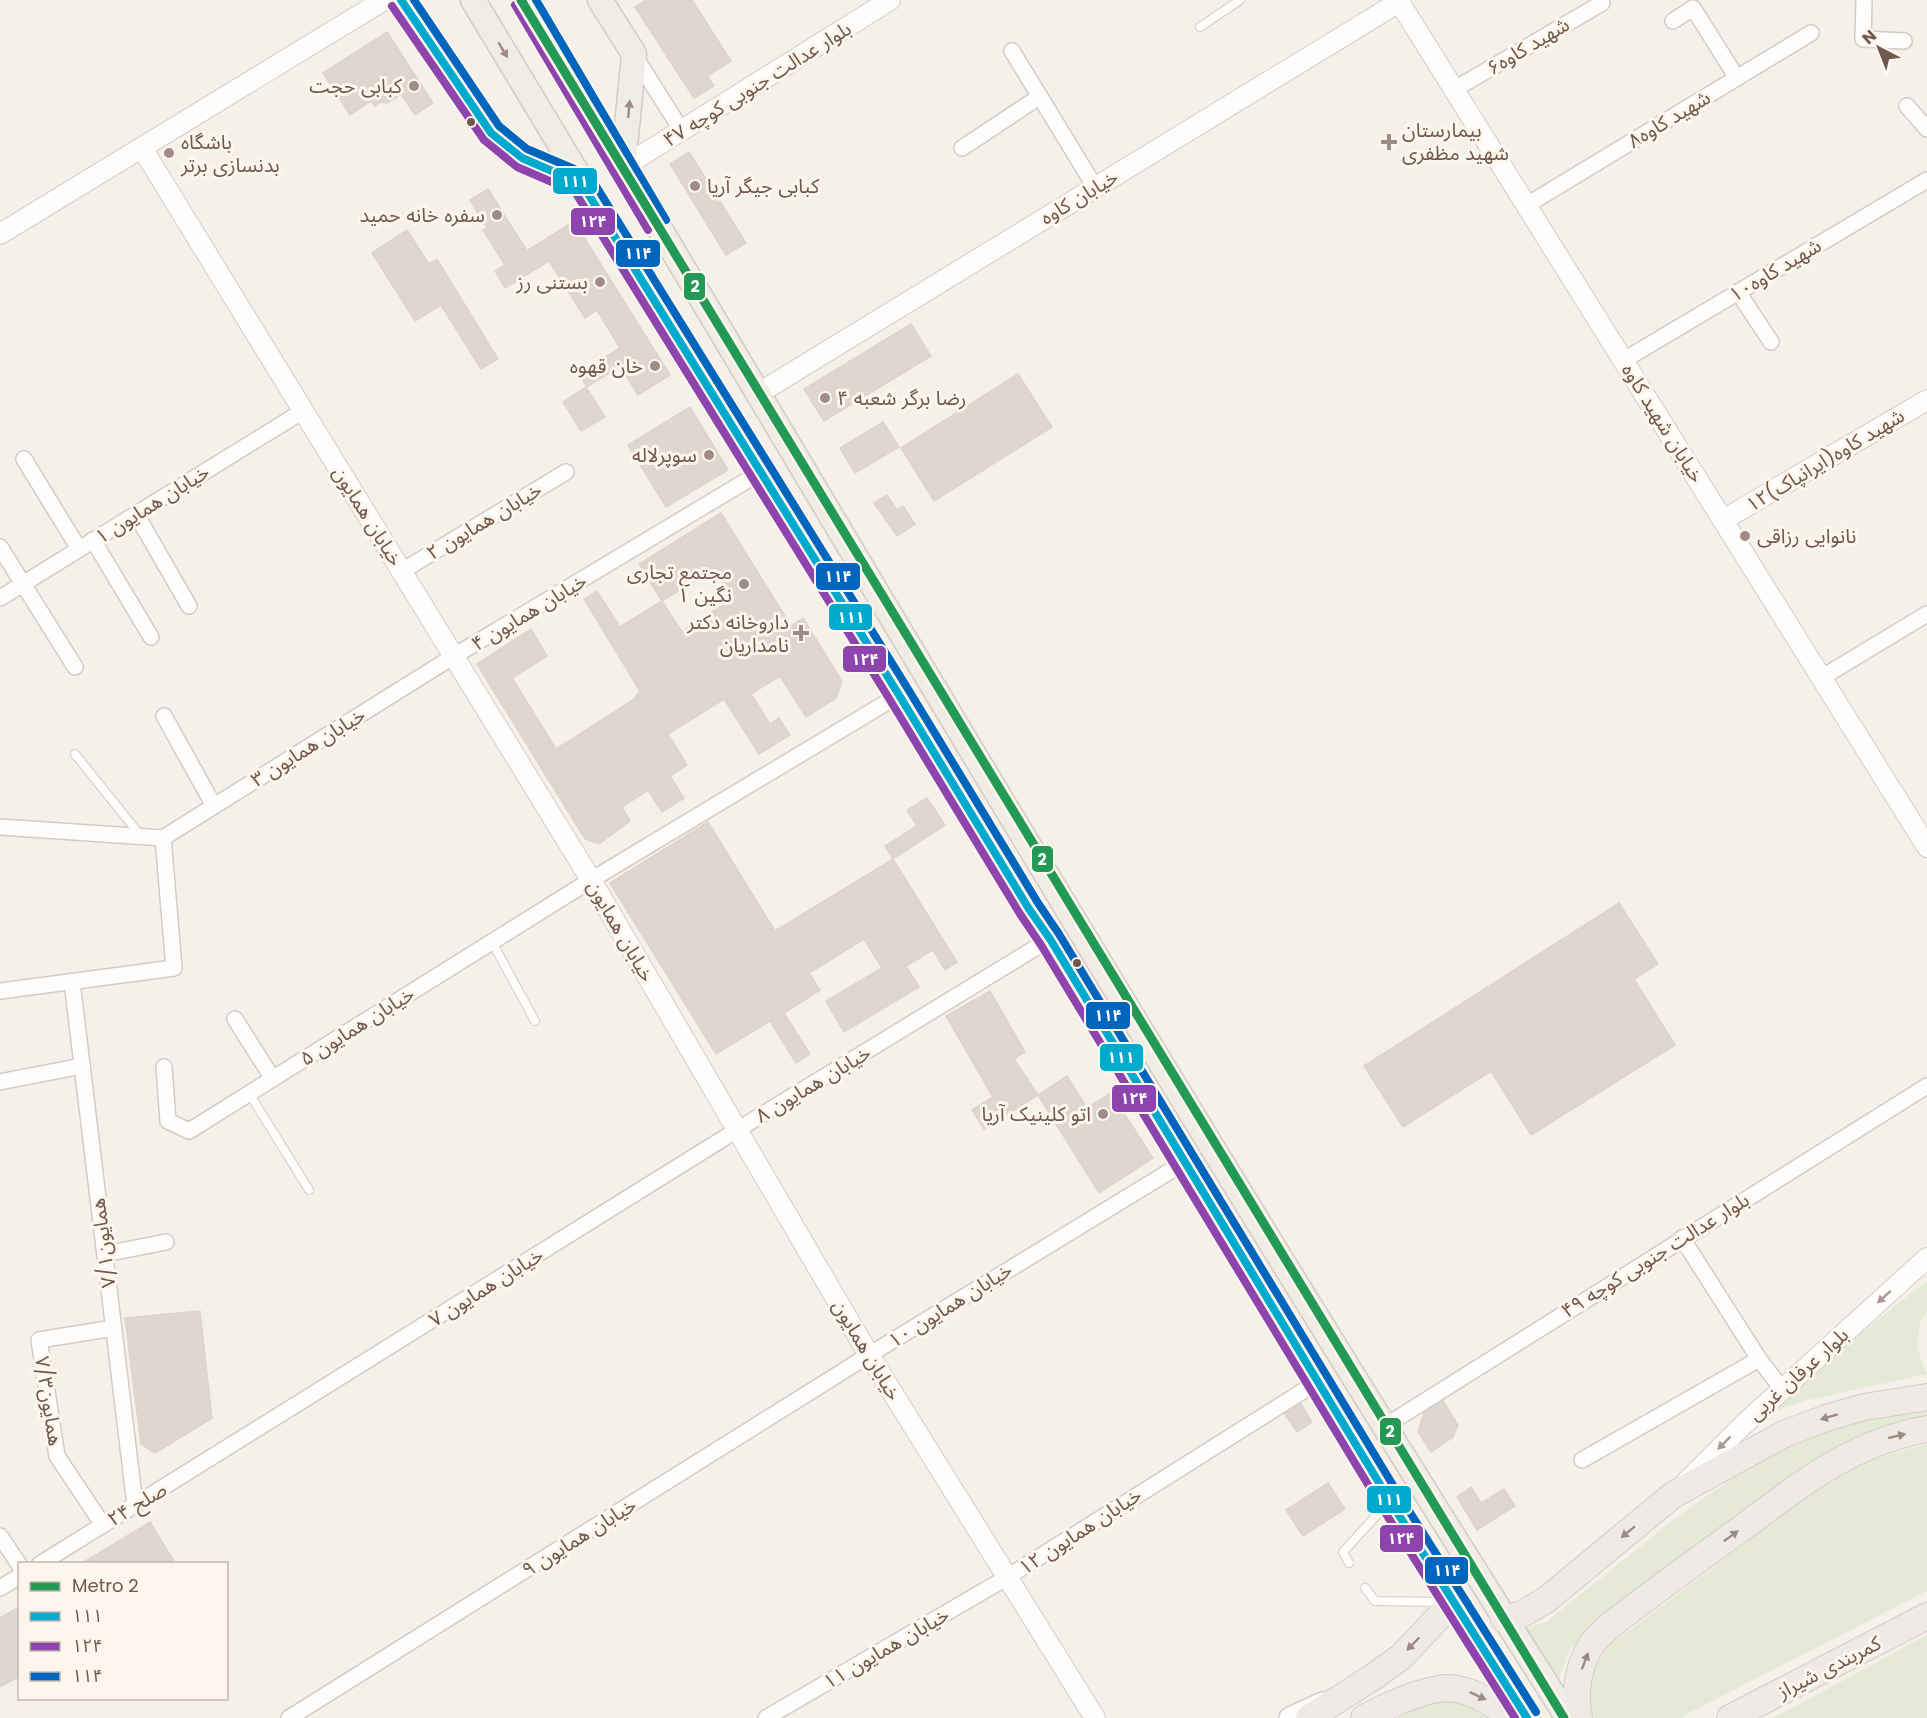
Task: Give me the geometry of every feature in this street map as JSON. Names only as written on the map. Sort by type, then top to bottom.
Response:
[{"type":"highway","points":[[1504,1619],[1522,1614],[1546,1600],[1673,1495],[1784,1434],[1864,1407],[1927,1397]]},
{"type":"highway","points":[[1579,1718],[1578,1683],[1583,1661],[1593,1643],[1612,1623],[1805,1482],[1859,1450],[1889,1437],[1927,1429]]},
{"type":"highway","points":[[1309,1718],[1401,1657],[1453,1602]]},
{"type":"highway","name":"کمربندی شیراز","points":[[1730,1718],[1927,1616]]},
{"type":"highway","points":[[1364,1718],[1440,1688],[1466,1691],[1496,1705],[1510,1718]]},
{"type":"main road","points":[[401,0],[492,133],[522,158],[582,184]]},
{"type":"main road","points":[[473,0],[582,184],[1029,909],[1050,939],[1390,1501],[1527,1718]]},
{"type":"main road","points":[[524,0],[976,762],[1248,1207],[1568,1718]]},
{"type":"main road","points":[[600,0],[634,54],[623,167]]},
{"type":"main road","points":[[950,778],[976,762]]},
{"type":"main road","points":[[1290,1718],[1346,1695]]},
{"type":"street","points":[[0,234],[384,0]]},
{"type":"street","name":"بلوار عدالت جنوبی کوچه ۴۷","points":[[623,167],[890,0]]},
{"type":"street","points":[[1864,0],[1863,39],[1904,41]]},
{"type":"street","name":"خیابان شهید کاوه","points":[[1399,1],[1821,678],[1926,841]]},
{"type":"street","name":"خیابان کاوه","points":[[759,393],[1399,1]]},
{"type":"street","name":"شهید کاوه۶","points":[[1455,89],[1602,3]]},
{"type":"street","points":[[1673,21],[1693,8],[1737,78]]},
{"type":"street","name":"شهید کاوه۸","points":[[1527,205],[1811,33]]},
{"type":"street","points":[[1012,51],[1095,187]]},
{"type":"street","points":[[634,54],[682,131]]},
{"type":"street","points":[[962,148],[1040,97]]},
{"type":"street","points":[[1907,106],[1927,129]]},
{"type":"street","name":"خیابان همایون","points":[[142,148],[591,880],[868,1355],[1095,1718]]},
{"type":"street","name":"شهید کاوه۱۰","points":[[1624,360],[1927,180]]},
{"type":"street","points":[[1738,292],[1771,342]]},
{"type":"street","name":"۱۲شهید کاوه(ایرانپاک)","points":[[1724,520],[1927,400]]},
{"type":"street","name":"خیابان همایون ۱","points":[[0,598],[303,411]]},
{"type":"street","points":[[24,459],[79,549]]},
{"type":"street","name":"خیابان همایون ۲","points":[[402,571],[566,472]]},
{"type":"street","name":"خیابان همایون ۴","points":[[454,656],[761,472]]},
{"type":"street","points":[[136,514],[189,606]]},
{"type":"street","points":[[93,540],[151,637]]},
{"type":"street","points":[[0,547],[75,667]]},
{"type":"street","points":[[1821,678],[1927,614]]},
{"type":"street","name":"خیابان همایون ۳","points":[[163,838],[454,656]]},
{"type":"street","name":"خیابان همایون ۵","points":[[164,1066],[168,1121],[189,1131],[591,880],[899,695]]},
{"type":"street","points":[[164,716],[214,806]]},
{"type":"street","points":[[0,827],[163,838],[174,968],[0,991]]},
{"type":"street","name":"خیابان همایون ۸","points":[[737,1130],[1050,939]]},
{"type":"street","name":"همایون۷/۱","points":[[72,982],[135,1505]]},
{"type":"street","points":[[235,1019],[273,1079]]},
{"type":"street","points":[[0,1082],[82,1066]]},
{"type":"street","name":"بلوار عدالت جنوبی کوچه ۴۹","points":[[1385,1426],[1927,1086]]},
{"type":"street","name":"خیابان همایون ۷","points":[[235,1444],[737,1130]]},
{"type":"street","name":"خیابان همایون ۱۰","points":[[868,1355],[1185,1162]]},
{"type":"street","points":[[1682,1238],[1759,1359],[1782,1389]]},
{"type":"street","points":[[105,1254],[166,1242]]},
{"type":"street","name":"بلوار عرفان غربی","points":[[1673,1495],[1743,1425],[1927,1258]]},
{"type":"street","name":"همایون۷/۳","points":[[103,1525],[57,1456],[39,1340],[114,1328]]},
{"type":"street","name":"خیابان همایون ۹","points":[[289,1718],[868,1355]]},
{"type":"street","points":[[1582,1460],[1759,1359]]},
{"type":"street","name":"خیابان همایون ۱۲","points":[[1006,1578],[1319,1382]]},
{"type":"street","name":"صلح ۲۴","points":[[42,1562],[235,1444]]},
{"type":"street","points":[[0,1536],[18,1563]]},
{"type":"street","points":[[0,1588],[18,1577]]},
{"type":"street","name":"خیابان همایون ۱۱","points":[[766,1718],[1006,1578]]},
{"type":"lane","points":[[1200,27],[1240,0]]},
{"type":"lane","points":[[75,754],[141,836]]},
{"type":"lane","points":[[492,942],[535,1021]]},
{"type":"lane","points":[[249,1093],[309,1190]]},
{"type":"lane","points":[[1349,1563],[1343,1552],[1390,1501]]},
{"type":"lane","points":[[1365,1588],[1375,1601],[1453,1602]]},
{"type":"green space","points":[[1927,1281],[1927,1312],[1920,1322],[1917,1348],[1927,1374],[1808,1400],[1771,1412],[1771,1403]]},
{"type":"green space","points":[[1927,1408],[1927,1415],[1886,1425],[1842,1443],[1794,1473],[1601,1617],[1570,1649],[1559,1679],[1526,1629],[1546,1622],[1677,1517],[1737,1475],[1790,1443],[1850,1422]]},
{"type":"green space","points":[[1927,1444],[1927,1591],[1679,1718],[1594,1718],[1591,1698],[1592,1678],[1604,1651],[1611,1644],[1801,1501],[1864,1462]]},
{"type":"green space","points":[[1927,1635],[1927,1718],[1774,1718]]},
{"type":"green space","points":[[1441,1698],[1471,1702],[1492,1718],[1397,1718],[1419,1705]]},
{"type":"building","points":[[646,0],[692,0],[731,61],[707,76],[714,86],[694,98],[635,7]]},
{"type":"building","points":[[387,32],[433,103],[415,115],[401,94],[388,103],[381,102],[375,106],[371,101],[350,115],[323,73]]},
{"type":"building","points":[[689,152],[746,243],[726,255],[670,164]]},
{"type":"building","points":[[488,189],[527,251],[574,221],[670,375],[638,395],[620,366],[587,387],[579,374],[620,348],[597,310],[585,318],[549,261],[505,288],[495,271],[505,265],[483,230],[487,228],[470,200]]},
{"type":"building","points":[[407,230],[429,264],[437,259],[498,359],[481,369],[441,305],[415,321],[372,253]]},
{"type":"building","points":[[911,324],[931,356],[824,421],[804,389]]},
{"type":"building","points":[[1018,374],[1052,427],[934,501],[901,448]]},
{"type":"building","points":[[586,387],[605,417],[581,431],[563,402]]},
{"type":"building","points":[[690,407],[728,470],[666,507],[628,445]]},
{"type":"building","points":[[883,422],[899,447],[855,473],[840,448]]},
{"type":"building","points":[[887,495],[897,510],[903,506],[915,524],[897,536],[874,503]]},
{"type":"building","points":[[721,513],[791,626],[803,618],[842,681],[836,698],[806,717],[780,676],[751,694],[770,724],[779,718],[790,735],[759,754],[724,699],[668,734],[687,765],[670,776],[684,798],[662,812],[648,790],[622,807],[630,821],[599,844],[585,839],[477,664],[531,629],[547,656],[512,678],[556,749],[633,700],[640,691],[584,599],[597,591],[620,627],[662,601],[639,564]],"holes":[[[713,569],[732,599],[682,632],[662,601]]]},
{"type":"building","points":[[927,798],[945,825],[893,859],[885,846],[917,826],[907,810]]},
{"type":"building","points":[[708,822],[775,931],[893,859],[957,962],[945,970],[933,950],[906,966],[919,987],[844,1032],[826,1001],[882,968],[864,939],[809,973],[820,990],[784,1013],[810,1054],[796,1063],[770,1021],[716,1054],[610,883]]},
{"type":"building","points":[[1619,903],[1658,964],[1634,979],[1675,1045],[1531,1135],[1491,1071],[1403,1127],[1364,1066]]},
{"type":"building","points":[[990,991],[1025,1052],[1014,1059],[1038,1095],[984,1129],[972,1110],[993,1097],[946,1016]]},
{"type":"building","points":[[1067,1076],[1087,1108],[1111,1093],[1153,1158],[1099,1193],[1038,1095]]},
{"type":"building","points":[[200,1311],[212,1418],[155,1453],[141,1444],[125,1318]]},
{"type":"building","points":[[1443,1401],[1458,1425],[1453,1437],[1431,1452],[1418,1432],[1424,1413]]},
{"type":"building","points":[[1301,1404],[1312,1422],[1297,1432],[1285,1414]]},
{"type":"building","points":[[1328,1483],[1345,1509],[1303,1536],[1286,1510]]},
{"type":"building","points":[[1471,1487],[1481,1503],[1504,1489],[1515,1506],[1477,1530],[1457,1497]]},
{"type":"building","points":[[150,1522],[174,1562],[84,1562]]},
{"type":"building","points":[[18,1607],[18,1677],[0,1687],[0,1618]]},
{"type":"metro line","name":"2","points":[[521,0],[1564,1718]]},
{"type":"transit line","name":"۱۱۱","points":[[401,0],[491,133],[522,158],[582,184],[1029,909],[1050,939],[1390,1501],[1527,1718]]},
{"type":"transit line","name":"۱۱۴","points":[[414,0],[499,126],[527,149],[591,178],[1059,934],[1399,1495],[1536,1712]]},
{"type":"transit line","name":"۱۱۱","points":[[524,0],[657,225]]},
{"type":"transit line","name":"۱۱۴","points":[[536,0],[666,220]]},
{"type":"transit line","name":"۱۲۴","points":[[515,5],[648,230]]},
{"type":"transit line","name":"۱۲۴","points":[[392,6],[484,140],[517,167],[575,192],[1041,945],[1381,1506],[1515,1718]]},
{"type":"place","name":"کبابی حجت","points":[[414,86]]},
{"type":"place","name":"بیمارستان شهید مظفری","points":[[1389,142]]},
{"type":"place","name":"باشگاه بدنسازی برتر","points":[[169,153]]},
{"type":"place","name":"کبابی جیگر آریا","points":[[695,186]]},
{"type":"place","name":"سفره خانه حمید","points":[[497,215]]},
{"type":"place","name":"بستنی رز","points":[[600,282]]},
{"type":"place","name":"خان قهوه","points":[[655,366]]},
{"type":"place","name":"رضا برگر شعبه ۴","points":[[825,398]]},
{"type":"place","name":"سوپرلاله","points":[[709,455]]},
{"type":"place","name":"نانوایی رزاقی","points":[[1745,536]]},
{"type":"place","name":"مجتمع تجاری نگین ۱","points":[[744,584]]},
{"type":"place","name":"داروخانه دکتر نامداریان","points":[[801,633]]},
{"type":"place","name":"اتو کلینیک آریا","points":[[1103,1114]]}]
